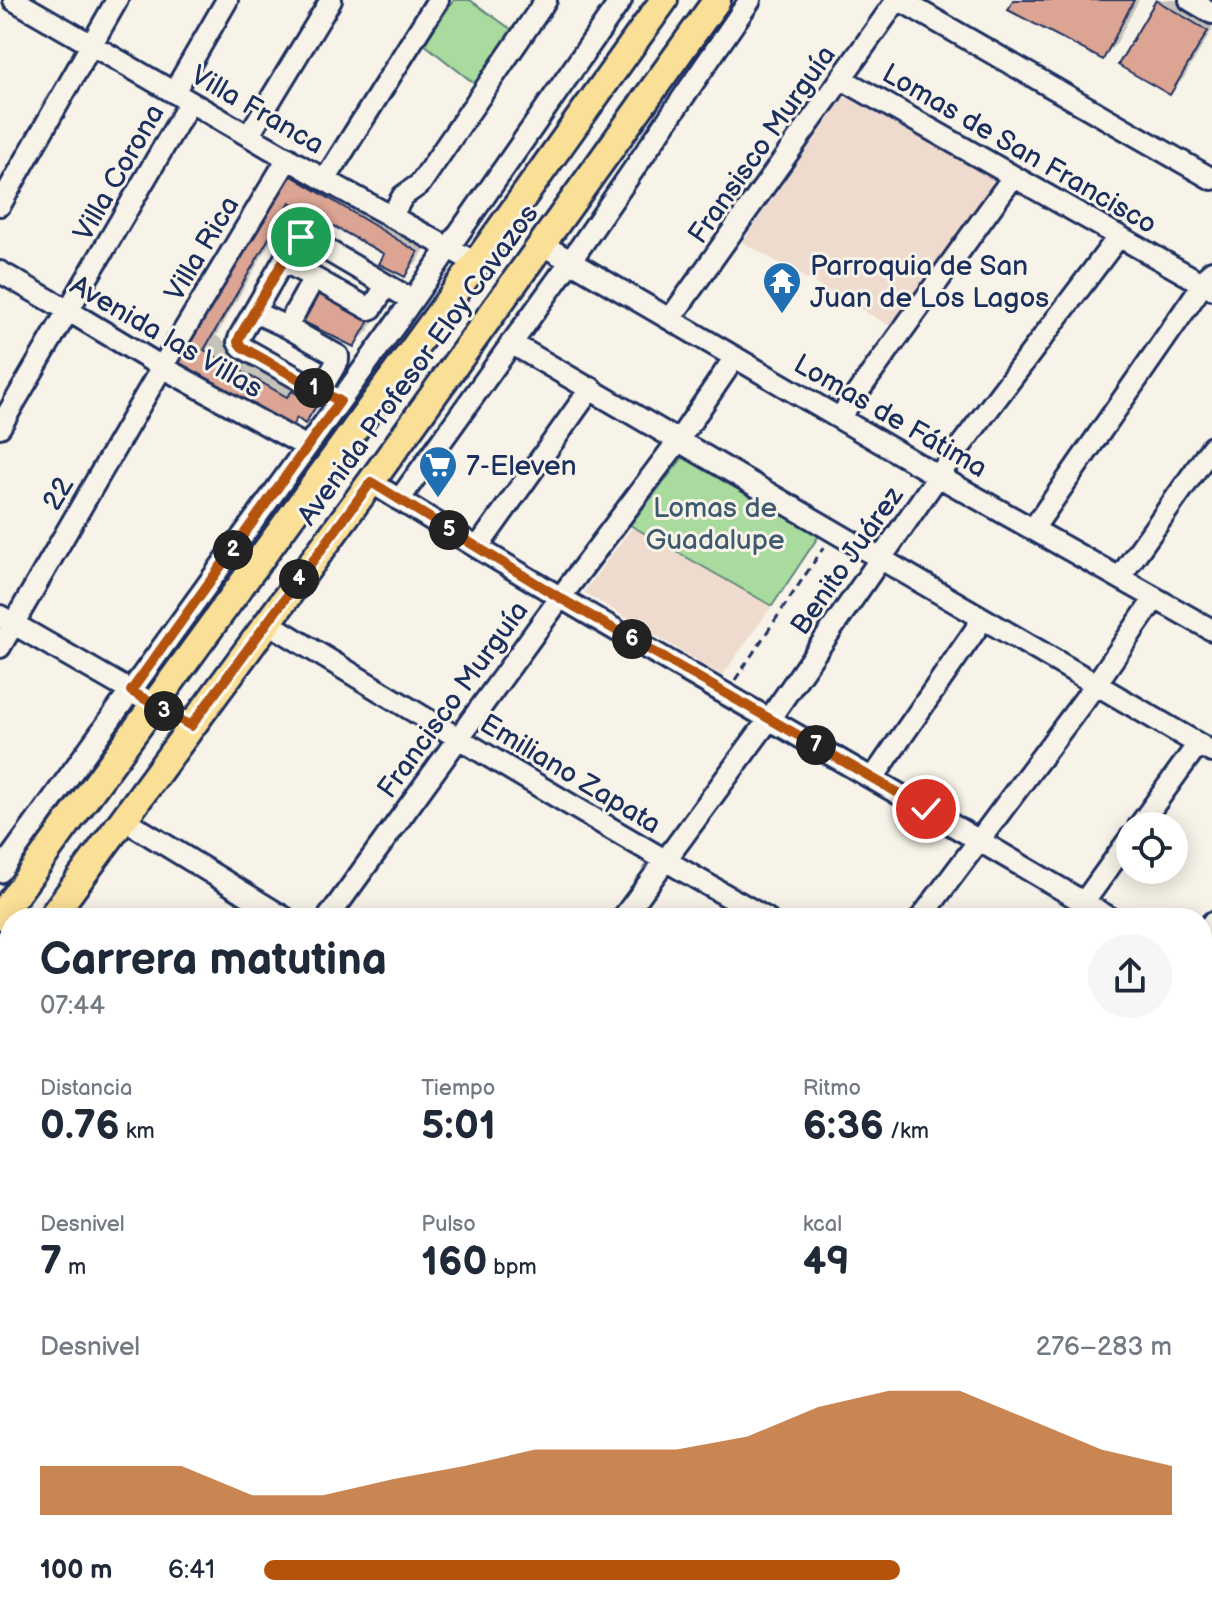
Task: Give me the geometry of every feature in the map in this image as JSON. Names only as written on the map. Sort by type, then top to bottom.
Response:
[{"type":"main road","name":"Avenida Profesor Eloy Cavazos","points":[[5,908],[142,698],[476,263],[664,0]]},
{"type":"main road","name":"Avenida Profesor Eloy Cavazos","points":[[58,908],[543,245],[717,0]]},
{"type":"street","name":"Villa Franca","points":[[14,0],[325,180],[476,263]]},
{"type":"street","points":[[0,205],[117,0]]},
{"type":"street","name":"Villa Corona","points":[[0,427],[69,311],[182,97],[227,0]]},
{"type":"street","points":[[249,135],[331,0]]},
{"type":"street","points":[[325,180],[438,0]]},
{"type":"street","points":[[391,217],[403,196],[420,184],[546,0]]},
{"type":"street","name":"Avenida Profesor Eloy Cavazos","points":[[0,872],[142,698],[307,447],[621,0]]},
{"type":"street","points":[[399,500],[570,262],[750,0]]},
{"type":"street","points":[[898,0],[1212,179]]},
{"type":"street","name":"Fransisco Murguía","points":[[670,319],[898,0]]},
{"type":"street","points":[[1190,0],[1212,13]]},
{"type":"street","name":"Lomas de San Francisco","points":[[842,79],[1119,236],[1209,281]]},
{"type":"street","name":"Villa Rica","points":[[162,367],[288,158]]},
{"type":"street","points":[[840,417],[1013,177]]},
{"type":"street","name":"Benito Juárez","points":[[631,908],[770,718],[938,476],[1119,236]]},
{"type":"street","points":[[340,401],[239,344],[240,336],[296,239],[303,237],[412,300]]},
{"type":"street","name":"Lomas de Fátima","points":[[543,245],[938,476],[1212,630]]},
{"type":"street","points":[[284,261],[371,309],[386,286]]},
{"type":"street","name":"Avenida las Villas","points":[[0,272],[307,447]]},
{"type":"street","points":[[287,327],[314,278]]},
{"type":"street","points":[[1033,529],[1209,281]]},
{"type":"street","points":[[254,312],[287,327],[339,358],[320,391]]},
{"type":"street","points":[[511,343],[1205,748],[1151,812]]},
{"type":"street","name":"Francisco Murguía","points":[[335,908],[678,441],[735,357]]},
{"type":"street","name":"22","points":[[0,647],[7,620],[162,367]]},
{"type":"street","points":[[478,547],[591,388]]},
{"type":"street","points":[[1120,577],[1212,447]]},
{"type":"street","points":[[371,482],[560,598],[1094,908]]},
{"type":"street","points":[[928,908],[1096,684],[1155,598]]},
{"type":"street","points":[[873,778],[983,619]]},
{"type":"street","points":[[7,620],[191,726]]},
{"type":"street","name":"Emiliano Zapata","points":[[267,622],[459,739],[748,908]]},
{"type":"street","points":[[123,819],[269,908]]},
{"type":"street","points":[[1084,902],[1116,857]]},
{"type":"path","points":[[727,693],[834,532]]},
{"type":"shaded area","points":[[843,98],[851,98],[992,177],[992,185],[892,327],[742,242]]},
{"type":"shaded area","points":[[633,526],[772,606],[722,676],[584,592]]},
{"type":"green space","points":[[454,0],[470,0],[515,32],[480,88],[424,44]]},
{"type":"green space","name":"Lomas de Guadalupe","points":[[684,456],[820,534],[772,606],[630,525]]},
{"type":"building","points":[[1013,0],[1134,0],[1103,60],[1008,10]]},
{"type":"building","points":[[1156,0],[1208,31],[1170,95],[1118,65]]},
{"type":"building","points":[[292,176],[418,252],[405,277],[379,264],[384,254],[290,202],[204,350],[287,397],[292,391],[316,406],[305,424],[297,418],[292,426],[180,363],[178,354],[281,178]]},
{"type":"building","points":[[316,292],[370,319],[354,347],[302,321]]},
{"type":"place","name":"Parroquia de San Juan de Los Lagos","points":[[782,315]]},
{"type":"place","name":"7-Eleven","points":[[438,499]]},
{"type":"route","points":[[301,237],[296,239],[238,342],[340,401],[131,691],[191,726],[371,482],[560,598],[926,809]]}]
